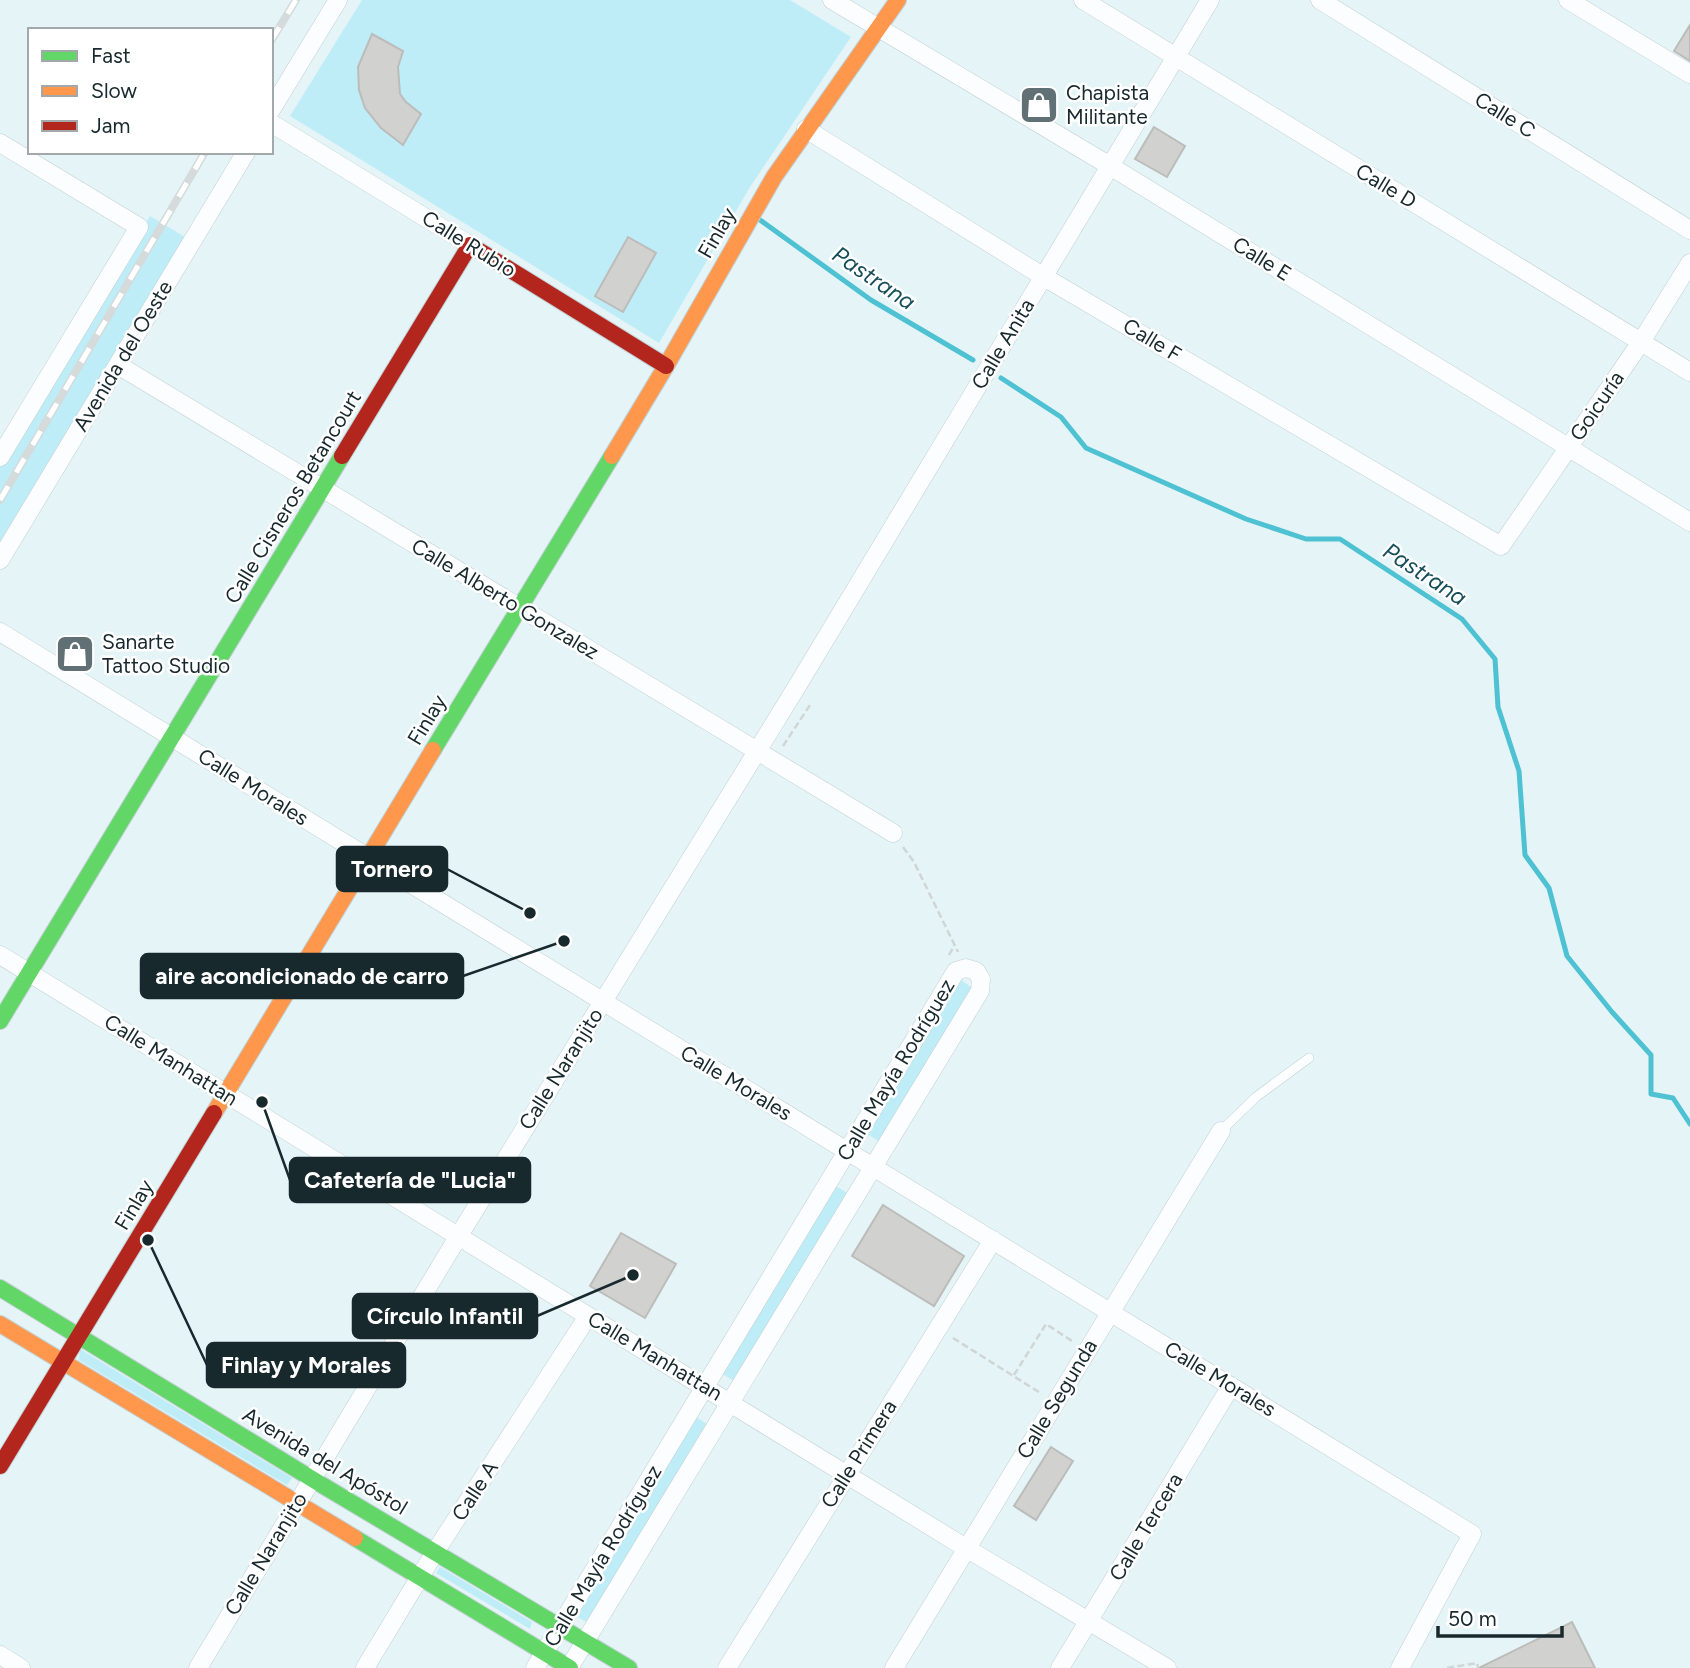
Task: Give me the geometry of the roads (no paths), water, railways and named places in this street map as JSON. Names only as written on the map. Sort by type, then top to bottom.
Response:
[{"type":"street","points":[[273,107],[338,0]]},
{"type":"street","name":"Calle E","points":[[832,0],[1110,166],[1690,522]]},
{"type":"street","name":"Finlay","points":[[0,1466],[666,366],[774,177],[898,0]]},
{"type":"street","name":"Calle D","points":[[1083,0],[1690,372]]},
{"type":"street","name":"Calle Anita","points":[[796,688],[1210,0]]},
{"type":"street","name":"Calle C","points":[[1320,0],[1690,229]]},
{"type":"street","points":[[1568,0],[1690,74]]},
{"type":"street","name":"Calle Rubio","points":[[273,124],[666,366]]},
{"type":"street","name":"Calle F","points":[[806,129],[1044,277],[1501,546]]},
{"type":"street","points":[[0,143],[139,227],[0,457]]},
{"type":"street","name":"Avenida del Oeste","points":[[0,560],[245,154]]},
{"type":"street","name":"Calle Cisneros Betancourt","points":[[0,1021],[470,246]]},
{"type":"street","name":"Goicuría","points":[[1501,546],[1641,342],[1690,263]]},
{"type":"street","name":"Calle Alberto Gonzalez","points":[[118,365],[893,833]]},
{"type":"street","name":"Calle Morales","points":[[0,632],[1472,1534],[1400,1668]]},
{"type":"street","name":"Calle Naranjito","points":[[198,1668],[458,1237],[796,688]]},
{"type":"street","name":"Calle Manhattan","points":[[0,955],[966,1548],[1167,1668]]},
{"type":"street","name":"Calle Mayía Rodríguez","points":[[535,1668],[956,971],[966,968],[976,971],[981,979],[980,991],[569,1668]]},
{"type":"street","name":"Calle Segunda","points":[[894,1668],[1221,1131]]},
{"type":"street","name":"Calle Primera","points":[[727,1668],[993,1240]]},
{"type":"street","name":"Avenida del Apóstol","points":[[0,1288],[629,1668]]},
{"type":"street","name":"Calle A","points":[[365,1668],[435,1552],[588,1316]]},
{"type":"street","points":[[0,1324],[569,1668]]},
{"type":"street","name":"Calle Tercera","points":[[1060,1668],[1231,1386]]},
{"type":"street","points":[[0,1655],[21,1668]]},
{"type":"lane","points":[[1221,1131],[1256,1097],[1310,1058]]},
{"type":"waterway","name":"Pastrana","points":[[760,220],[871,300],[973,360]]},
{"type":"waterway","name":"Pastrana","points":[[1001,378],[1061,417],[1086,448],[1246,519],[1306,539],[1340,539],[1462,619],[1495,659],[1498,707],[1519,771],[1525,855],[1549,888],[1567,956],[1651,1055],[1651,1094],[1673,1098],[1690,1124]]},
{"type":"railway","points":[[273,38],[296,0]]},
{"type":"railway","points":[[0,500],[204,154]]},
{"type":"place","name":"Chapista Militante","points":[[1039,105]]},
{"type":"place","name":"Sanarte Tattoo Studio","points":[[75,654]]},
{"type":"place","name":"Tornero","points":[[530,913]]},
{"type":"place","name":"aire acondicionado de carro","points":[[564,941]]},
{"type":"place","name":"Cafetería de \"Lucia\"","points":[[262,1102]]},
{"type":"place","name":"Finlay y Morales","points":[[148,1240]]},
{"type":"place","name":"Círculo Infantil","points":[[633,1275]]}]
